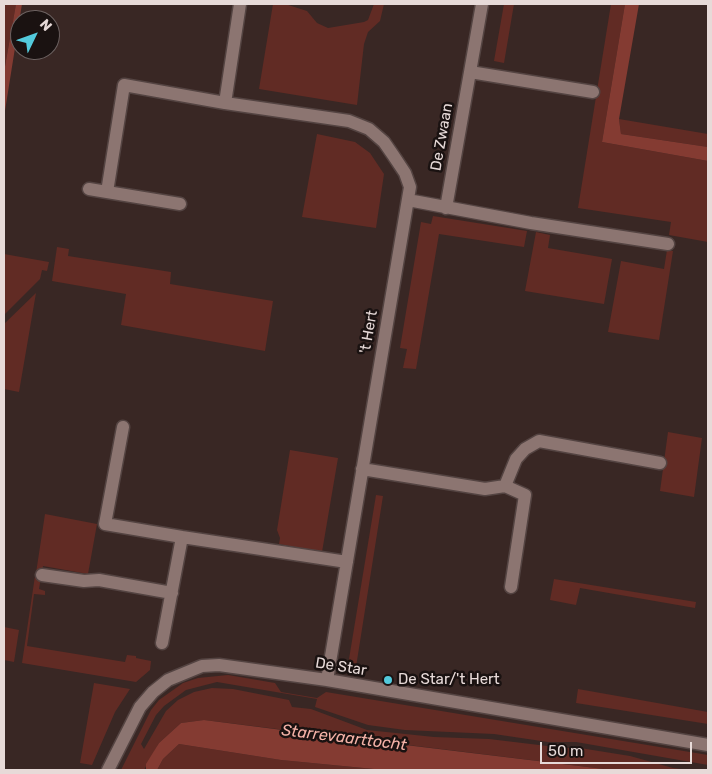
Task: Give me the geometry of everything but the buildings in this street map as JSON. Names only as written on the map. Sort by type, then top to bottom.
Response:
[{"type":"street","points":[[225,103],[240,4]]},
{"type":"street","name":"De Zwaan","points":[[446,208],[482,4]]},
{"type":"street","points":[[470,72],[593,92]]},
{"type":"street","name":"'t Hert","points":[[107,192],[124,85],[349,122],[368,129],[384,142],[405,173],[410,187],[327,680]]},
{"type":"street","points":[[89,189],[180,204]]},
{"type":"street","points":[[408,200],[446,208],[668,244]]},
{"type":"street","points":[[123,427],[105,524],[347,562]]},
{"type":"street","points":[[505,486],[516,459],[525,449],[539,441],[660,463]]},
{"type":"street","points":[[362,469],[485,489],[505,486],[525,495],[510,587]]},
{"type":"street","points":[[162,643],[182,537]]},
{"type":"street","points":[[42,575],[84,581],[99,580],[172,593]]},
{"type":"street","name":"De Star","points":[[108,770],[140,707],[168,680],[202,666],[219,665],[327,680],[708,745]]},
{"type":"shaded area","points":[[4,4],[16,4],[15,10],[10,10],[10,38],[4,72]]},
{"type":"shaded area","points":[[273,4],[285,4],[307,11],[317,23],[328,28],[364,22],[368,20],[374,4],[384,4],[380,21],[368,32],[364,44],[357,105],[259,89]]},
{"type":"shaded area","points":[[504,4],[514,4],[504,63],[494,61]]},
{"type":"shaded area","points":[[611,4],[625,4],[602,142],[708,161],[708,242],[669,235],[671,222],[578,208]]},
{"type":"shaded area","points":[[619,119],[708,134],[708,147],[621,134]]},
{"type":"shaded area","points":[[317,134],[355,142],[370,153],[384,174],[376,228],[302,217]]},
{"type":"shaded area","points":[[433,216],[527,231],[524,247],[439,234],[416,369],[403,368],[407,349],[400,348],[421,222],[431,224]]},
{"type":"shaded area","points":[[536,232],[550,235],[548,248],[612,259],[604,304],[525,291]]},
{"type":"shaded area","points":[[57,247],[69,249],[68,256],[171,272],[170,284],[273,301],[265,351],[121,325],[126,294],[52,281]]},
{"type":"shaded area","points":[[667,250],[673,251],[659,340],[608,332],[621,261],[664,269]]},
{"type":"shaded area","points":[[4,254],[49,262],[47,271],[42,270],[40,279],[4,315]]},
{"type":"shaded area","points":[[36,293],[19,392],[4,389],[4,324]]},
{"type":"shaded area","points":[[668,432],[702,438],[694,497],[660,491]]},
{"type":"shaded area","points":[[290,450],[338,458],[322,552],[279,544],[280,538],[277,530]]},
{"type":"shaded area","points":[[376,495],[383,496],[356,667],[348,665]]},
{"type":"shaded area","points":[[45,514],[97,524],[88,574],[43,566],[42,573],[36,573]]},
{"type":"shaded area","points":[[35,576],[41,577],[39,589],[45,591],[45,595],[34,594],[27,646],[125,662],[127,655],[136,656],[136,658],[151,661],[150,670],[136,682],[22,663]]},
{"type":"shaded area","points":[[554,579],[696,602],[695,608],[580,588],[576,605],[550,600]]},
{"type":"shaded area","points":[[4,627],[19,630],[14,662],[4,660]]},
{"type":"shaded area","points":[[228,675],[275,683],[281,692],[317,698],[326,692],[708,755],[708,765],[576,742],[548,742],[494,734],[405,730],[368,725],[315,707],[317,699],[217,682],[186,690],[164,706],[156,715],[141,744],[144,749],[166,711],[178,700],[194,692],[212,688],[233,689],[289,700],[292,707],[311,709],[367,730],[580,748],[630,756],[673,768],[689,770],[612,770],[204,720],[181,723],[159,743],[144,770],[121,770],[151,710],[159,700],[183,683],[198,678]]},
{"type":"shaded area","points":[[94,683],[130,689],[115,712],[92,765],[80,763]]},
{"type":"shaded area","points":[[578,689],[708,712],[708,724],[576,703]]},
{"type":"shaded area","points":[[179,744],[281,760],[384,770],[157,770],[163,759]]},
{"type":"water","points":[[16,4],[22,4],[21,10],[15,10]]},
{"type":"water","points":[[625,4],[639,4],[619,119],[621,134],[708,147],[708,161],[602,142]]},
{"type":"water","points":[[10,38],[10,60],[13,60],[4,117],[4,72]]},
{"type":"water","name":"Starrevaarttocht","points":[[204,720],[612,770],[384,770],[281,760],[179,744],[163,759],[157,770],[146,770],[146,764],[159,743],[181,723]]},
{"type":"place","name":"De Star/'t Hert","points":[[388,680]]}]
